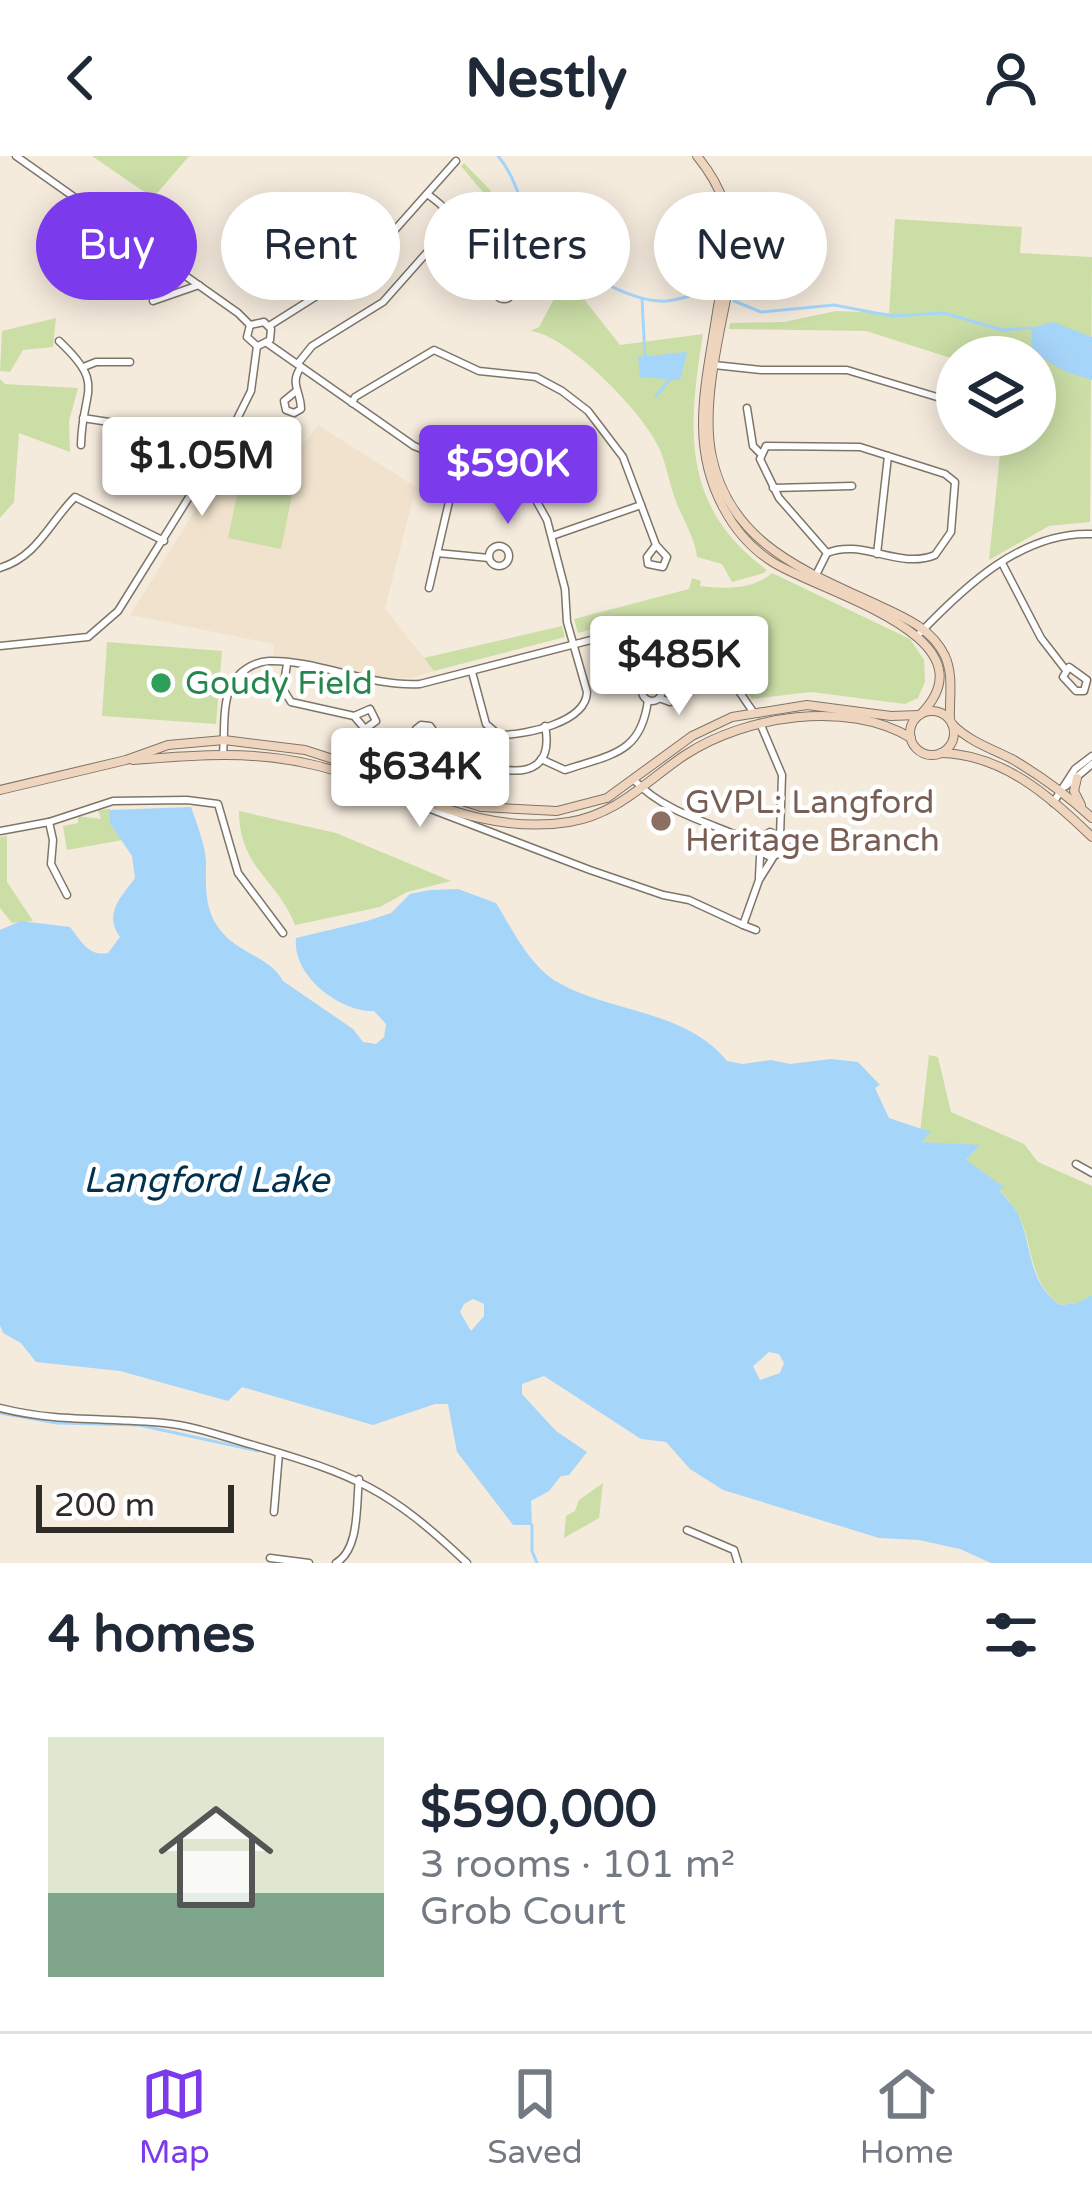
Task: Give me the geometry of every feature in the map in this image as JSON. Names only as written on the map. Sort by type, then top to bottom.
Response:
[{"type":"main road","points":[[697,156],[724,194],[732,241],[712,365],[709,431],[720,486],[749,533],[783,560],[921,633],[947,662],[954,737],[941,753]]},
{"type":"main road","points":[[911,738],[911,725],[935,696],[940,675],[921,633]]},
{"type":"main road","points":[[0,790],[168,745],[224,740],[305,750],[450,799],[529,812],[607,798],[692,736],[754,712],[821,706],[891,716],[934,711],[968,740],[1064,789],[1088,815]]},
{"type":"main road","points":[[125,760],[223,753],[292,760],[344,773],[455,813],[516,824],[557,824],[595,816],[643,789],[702,745],[760,723],[834,718],[887,726],[911,738],[922,752],[991,760],[1092,837]]},
{"type":"main road","points":[[1077,778],[1074,791],[1088,815]]},
{"type":"street","points":[[16,156],[66,192]]},
{"type":"street","points":[[430,192],[456,161]]},
{"type":"street","points":[[269,326],[356,274],[424,198]]},
{"type":"street","points":[[295,392],[295,378],[312,346],[376,308],[424,256]]},
{"type":"street","points":[[153,301],[199,285],[250,326]]},
{"type":"street","points":[[258,321],[269,326],[272,335],[257,346],[247,337],[250,326],[258,321]]},
{"type":"street","points":[[59,341],[86,366],[89,380],[81,445]]},
{"type":"street","points":[[267,343],[414,446],[458,464],[504,471],[519,478],[539,500],[552,536],[586,703],[577,713],[545,726],[507,736],[492,732],[485,724],[472,672]]},
{"type":"street","points":[[0,646],[96,633],[127,600],[251,392],[257,346]]},
{"type":"street","points":[[352,403],[434,350],[479,371],[536,377],[571,397],[604,429],[629,468],[656,545]]},
{"type":"street","points":[[86,366],[130,362]]},
{"type":"street","points":[[712,365],[848,370],[936,397]]},
{"type":"street","points":[[747,408],[752,446],[760,452],[773,488],[827,553]]},
{"type":"street","points":[[83,418],[141,427],[183,423],[223,445]]},
{"type":"street","points":[[760,452],[773,444],[846,445],[950,477],[956,489],[951,532],[941,550],[915,561],[844,548],[827,553],[814,579]]},
{"type":"street","points":[[878,554],[888,456]]},
{"type":"street","points":[[429,588],[458,464]]},
{"type":"street","points":[[773,488],[851,486]]},
{"type":"street","points":[[0,568],[38,545],[75,497],[164,542]]},
{"type":"street","points":[[552,536],[641,505]]},
{"type":"street","points":[[921,633],[954,597],[1002,563],[1048,538],[1092,533]]},
{"type":"street","points":[[437,554],[489,558]]},
{"type":"street","points":[[1002,563],[1041,638],[1065,669],[1066,681],[1076,691],[1084,691],[1085,678],[1073,667],[1065,669]]},
{"type":"street","points":[[223,753],[227,695],[236,678],[262,662],[399,684],[434,682],[645,624],[667,624],[698,640],[724,672],[754,712],[779,764],[784,791],[782,840],[758,880]]},
{"type":"street","points":[[287,664],[283,686],[289,700],[354,716]]},
{"type":"street","points":[[648,700],[670,702],[724,672]]},
{"type":"street","points":[[541,759],[565,770],[627,746],[644,728],[648,700],[642,691],[649,681],[660,684],[659,698]]},
{"type":"street","points":[[436,737],[492,770],[522,769],[541,759],[547,741],[545,726]]},
{"type":"street","points":[[1053,803],[1076,769],[1092,760]]},
{"type":"street","points":[[1064,789],[1092,760]]},
{"type":"street","points":[[344,773],[363,786],[597,873],[689,900],[756,930]]},
{"type":"street","points":[[634,780],[664,806],[740,833],[776,855],[797,854],[782,840],[766,834],[740,833]]},
{"type":"street","points":[[0,831],[49,822],[113,801],[218,804],[238,873],[283,933]]},
{"type":"street","points":[[743,925],[758,880],[760,848],[781,813]]},
{"type":"street","points":[[49,822],[51,864],[67,895]]},
{"type":"street","points":[[1076,1165],[1092,1173]]},
{"type":"street","points":[[0,1408],[56,1420],[169,1423],[359,1479],[403,1505],[467,1563]]},
{"type":"street","points":[[274,1512],[280,1453]]},
{"type":"street","points":[[336,1563],[350,1551],[359,1479]]},
{"type":"street","points":[[687,1530],[729,1547],[738,1563]]},
{"type":"street","points":[[270,1558],[309,1563]]},
{"type":"shaded area","points":[[318,425],[416,487],[385,608],[434,671],[411,678],[385,678],[273,655],[274,644],[130,615],[245,430],[305,442]]},
{"type":"green space","points":[[92,156],[189,156],[158,192],[144,192]]},
{"type":"green space","points":[[464,163],[491,192],[483,192],[461,166]]},
{"type":"green space","points":[[895,219],[1022,227],[1020,253],[1092,257],[1090,522],[1049,526],[989,560],[1000,456],[1056,456],[1056,336],[936,336],[936,353],[866,331],[729,329],[730,323],[784,322],[836,311],[889,313]]},
{"type":"green space","points":[[553,300],[585,300],[620,345],[703,334],[694,402],[697,464],[718,519],[767,570],[764,573],[732,582],[722,564],[697,557],[652,435],[604,378],[564,346],[530,331],[539,327]]},
{"type":"green space","points":[[56,318],[53,347],[23,350],[10,372],[0,371],[2,331]]},
{"type":"green space","points":[[0,379],[5,384],[78,388],[69,421],[70,452],[19,433],[14,502],[0,518]]},
{"type":"green space","points":[[250,435],[302,446],[281,549],[228,538]]},
{"type":"green space","points":[[772,573],[910,639],[924,660],[925,682],[918,698],[905,704],[811,692],[752,699],[712,648],[681,622],[642,619],[578,633],[574,619],[689,589],[692,578],[701,581],[700,586],[728,588],[756,583]]},
{"type":"green space","points":[[562,626],[565,637],[434,671],[424,658]]},
{"type":"green space","name":"Goudy Field","points":[[107,642],[222,651],[216,724],[102,716]]},
{"type":"green space","points":[[110,809],[115,831],[123,840],[67,850],[63,826],[78,823],[78,816],[101,819],[98,810]]},
{"type":"green space","points":[[239,811],[336,833],[451,881],[407,892],[380,907],[295,925],[245,847]]},
{"type":"green space","points":[[7,836],[7,882],[33,921],[12,923],[0,908],[0,837]]},
{"type":"green space","points":[[929,1055],[938,1057],[951,1112],[1024,1144],[1038,1162],[1092,1186],[1092,1295],[1060,1305],[1049,1295],[1036,1272],[1015,1209],[966,1160],[979,1146],[919,1142]]},
{"type":"green space","points":[[603,1483],[599,1518],[564,1538],[566,1516]]},
{"type":"water","points":[[1053,322],[1092,337],[1092,380],[1056,366],[1056,336],[1031,336],[1031,328]]},
{"type":"water","points":[[687,352],[680,380],[640,377],[638,357]]},
{"type":"water","name":"Langford Lake","points":[[191,807],[204,849],[208,904],[218,927],[283,981],[353,1029],[363,1042],[376,1044],[384,1037],[386,1024],[374,1011],[346,1005],[320,989],[302,965],[296,938],[391,913],[410,894],[458,889],[496,903],[531,958],[559,983],[670,1022],[710,1044],[727,1061],[858,1062],[880,1085],[875,1088],[889,1118],[931,1132],[921,1142],[980,1145],[966,1160],[1004,1187],[999,1190],[1018,1214],[1032,1263],[1049,1296],[1060,1305],[1092,1295],[1092,1563],[991,1563],[960,1549],[879,1538],[723,1490],[690,1469],[666,1442],[641,1439],[544,1376],[522,1384],[522,1394],[556,1431],[587,1452],[569,1475],[561,1476],[549,1491],[531,1501],[532,1525],[513,1525],[457,1452],[448,1404],[373,1425],[242,1387],[228,1401],[120,1371],[36,1362],[0,1325],[0,930],[21,921],[70,927],[91,950],[108,953],[120,937],[113,921],[116,906],[135,878],[132,856],[110,823],[110,810]],"holes":[[[473,1299],[484,1304],[484,1316],[471,1331],[460,1312]],[[769,1352],[779,1354],[784,1363],[780,1373],[760,1380],[753,1366]]]},
{"type":"waterway","points":[[498,156],[527,214],[556,250],[612,287],[654,300]]},
{"type":"waterway","points":[[642,299],[645,357]]},
{"type":"waterway","points":[[734,301],[761,312],[834,305],[892,316],[944,313],[1002,330],[1031,328]]},
{"type":"waterway","points":[[656,396],[670,379]]},
{"type":"waterway","points":[[0,1413],[57,1423],[139,1425],[258,1451]]},
{"type":"waterway","points":[[532,1525],[537,1563]]},
{"type":"place","name":"Goudy Field","points":[[161,683]]},
{"type":"place","name":"GVPL: Langford Heritage Branch","points":[[661,821]]}]
